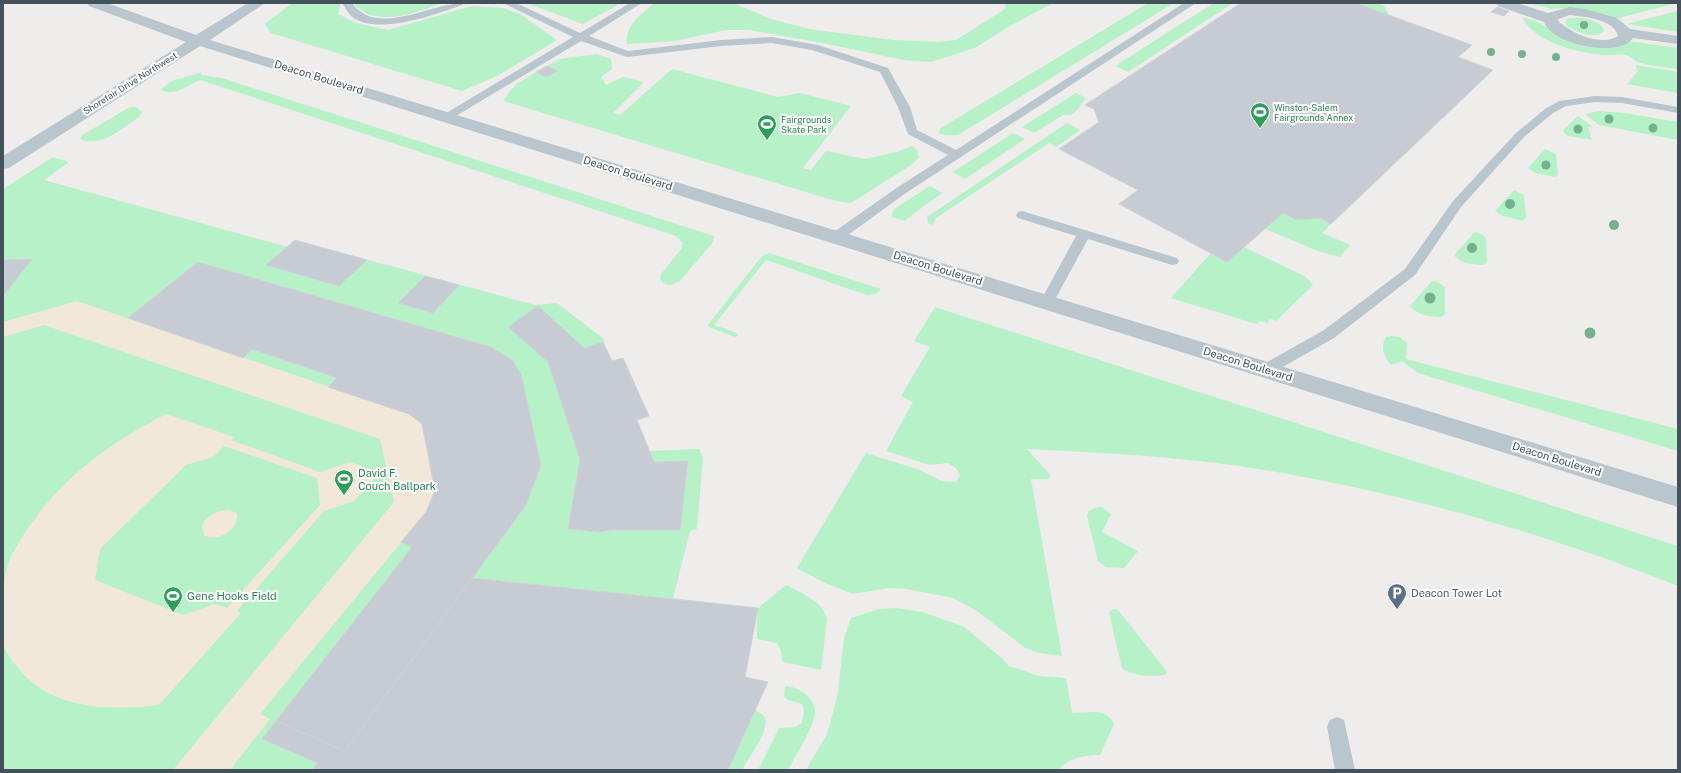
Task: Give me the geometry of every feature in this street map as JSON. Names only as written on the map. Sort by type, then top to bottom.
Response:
[{"type":"street","name":"Deacon Boulevard","points":[[94,3],[198,41],[1267,369],[1678,497]]},
{"type":"street","name":"Shorefair Drive Northwest","points":[[3,164],[258,3]]},
{"type":"street","points":[[1503,3],[1551,19]]},
{"type":"street","points":[[1551,19],[1554,15],[1560,12],[1586,13],[1614,22],[1626,33],[1678,40]]},
{"type":"street","points":[[1551,19],[1552,24],[1566,35],[1590,43],[1614,44],[1622,42],[1626,38],[1626,33]]},
{"type":"lane","points":[[347,3],[357,16],[376,21],[401,20],[428,14],[459,3]]},
{"type":"lane","points":[[508,3],[581,37],[627,54],[721,43],[772,40],[814,47],[884,70],[904,107],[912,132],[956,155]]},
{"type":"lane","points":[[447,117],[637,3]]},
{"type":"lane","points":[[836,237],[902,190],[1191,3]]},
{"type":"lane","points":[[1267,369],[1329,334],[1410,272],[1457,204],[1520,135],[1549,111],[1563,103],[1595,99],[1622,100],[1678,110]]},
{"type":"lane","points":[[1022,215],[1172,261]]},
{"type":"lane","points":[[1047,302],[1084,234]]},
{"type":"lane","points":[[1337,727],[1345,770]]},
{"type":"green space","points":[[292,3],[341,3],[338,14],[356,23],[388,30],[472,6],[503,8],[520,14],[557,40],[497,76],[462,91],[271,33],[265,24]]},
{"type":"green space","points":[[353,3],[442,3],[408,14],[384,17],[372,15],[362,11]]},
{"type":"green space","points":[[526,3],[621,3],[583,24]]},
{"type":"green space","points":[[654,3],[733,3],[771,19],[809,29],[893,40],[939,42],[956,40],[1005,9],[1006,3],[1053,3],[1008,27],[975,48],[931,62],[903,60],[828,44],[749,30],[726,30],[674,41],[627,44],[627,37],[631,26],[639,16]]},
{"type":"green space","points":[[1148,3],[1174,3],[958,135],[938,133],[941,128]]},
{"type":"green space","points":[[1214,3],[1233,3],[1128,72],[1115,66]]},
{"type":"green space","points":[[1355,3],[1376,3],[1384,6],[1389,15]]},
{"type":"green space","points":[[1528,3],[1677,3],[1615,19],[1571,8],[1552,9]]},
{"type":"green space","points":[[1678,11],[1678,32],[1627,24]]},
{"type":"green space","points":[[1522,17],[1536,21],[1564,37],[1637,42],[1678,48],[1678,69],[1638,62],[1625,55],[1593,54],[1557,45],[1536,33],[1528,26]]},
{"type":"green space","points":[[1569,18],[1595,21],[1604,31],[1600,34],[1590,35],[1574,30],[1566,25],[1566,20]]},
{"type":"green space","points":[[597,54],[611,59],[612,69],[601,77],[606,85],[623,77],[644,82],[613,113],[620,115],[672,69],[778,97],[800,93],[851,106],[803,168],[811,170],[826,151],[865,159],[897,152],[912,146],[917,150],[919,158],[911,165],[851,203],[836,201],[503,101],[515,85],[536,72],[546,77],[557,71],[547,66],[559,59]]},
{"type":"green space","points":[[1635,65],[1678,72],[1678,93],[1627,84],[1638,71]]},
{"type":"green space","points":[[202,72],[201,75],[222,78],[714,236],[713,242],[680,281],[670,285],[664,284],[660,279],[661,274],[682,248],[682,242],[676,236],[200,80],[180,90],[170,92],[161,89],[172,81]]},
{"type":"green space","points":[[1076,93],[1086,98],[1071,115],[1063,115],[1034,133],[1022,127]]},
{"type":"green space","points":[[130,107],[136,107],[142,112],[139,117],[119,131],[105,139],[98,141],[82,140],[80,138],[84,134]]},
{"type":"green space","points":[[1600,111],[1625,113],[1678,122],[1678,140],[1599,125],[1585,114]]},
{"type":"green space","points":[[1578,116],[1594,128],[1588,127],[1592,140],[1568,136],[1564,133],[1563,130]]},
{"type":"green space","points":[[1067,123],[1080,130],[1056,147],[1049,143],[936,218],[933,225],[928,223],[927,217]]},
{"type":"green space","points":[[1013,133],[1025,139],[965,179],[953,172]]},
{"type":"green space","points":[[1545,149],[1556,154],[1558,174],[1556,177],[1535,173],[1528,168]]},
{"type":"green space","name":"David F. Couch Ballpark","points":[[53,157],[67,161],[68,163],[44,180],[288,247],[295,240],[535,305],[557,303],[604,339],[603,343],[612,361],[623,358],[649,416],[637,420],[649,451],[699,449],[703,458],[697,529],[690,531],[673,598],[758,608],[786,585],[811,598],[825,613],[827,619],[821,670],[784,662],[782,661],[781,651],[777,643],[757,639],[757,612],[745,677],[768,682],[755,710],[761,713],[765,718],[766,723],[762,737],[742,770],[3,770],[3,189]]},
{"type":"green space","points":[[930,186],[942,193],[905,221],[891,217],[894,209]]},
{"type":"green space","points":[[1514,190],[1524,195],[1526,217],[1523,221],[1503,216],[1495,211]]},
{"type":"green space","points":[[1283,213],[1297,220],[1320,218],[1331,224],[1322,233],[1350,245],[1340,257],[1318,251],[1265,229]]},
{"type":"green space","points":[[1475,232],[1486,238],[1487,262],[1484,265],[1463,262],[1454,255]]},
{"type":"green space","points":[[1244,247],[1306,277],[1313,285],[1276,321],[1270,319],[1267,323],[1260,321],[1256,324],[1171,298],[1211,253],[1227,262]]},
{"type":"green space","points":[[769,253],[881,289],[876,294],[867,295],[766,260],[714,325],[737,333],[738,336],[735,337],[709,327],[708,325],[762,256]]},
{"type":"green space","points":[[1432,281],[1438,282],[1445,287],[1445,314],[1441,317],[1429,316],[1416,312],[1410,306]]},
{"type":"green space","points":[[935,307],[1678,546],[1678,586],[1590,553],[1502,525],[1426,504],[1310,478],[1210,462],[1118,454],[1027,449],[1051,476],[1047,479],[1031,479],[1062,656],[1039,653],[1025,648],[977,611],[953,598],[907,589],[889,588],[853,594],[825,583],[797,568],[866,453],[917,469],[942,481],[956,482],[960,475],[956,468],[948,463],[930,465],[886,451],[913,402],[901,396],[930,347],[914,341]]},
{"type":"green space","points":[[1386,337],[1399,337],[1407,343],[1406,359],[1678,429],[1678,451],[1418,373],[1402,361],[1391,365],[1386,359],[1383,344]]},
{"type":"green space","points":[[1102,507],[1111,514],[1102,532],[1138,551],[1124,568],[1106,567],[1098,561],[1087,516],[1089,511]]},
{"type":"green space","points":[[896,608],[923,612],[964,627],[1002,658],[1009,666],[1039,676],[1066,678],[1072,713],[1101,713],[1111,719],[1114,724],[1100,755],[1077,758],[1062,766],[1058,770],[806,770],[826,736],[830,724],[838,693],[844,638],[851,618],[878,609]]},
{"type":"green space","points":[[1113,609],[1118,610],[1167,673],[1159,676],[1148,676],[1131,673],[1122,668],[1109,613]]},
{"type":"green space","points":[[785,686],[801,691],[811,700],[815,710],[812,724],[788,770],[758,770],[779,728],[795,727],[802,723],[804,709],[802,704],[788,700],[784,697]]},
{"type":"sand","points":[[77,301],[409,414],[422,424],[435,491],[426,512],[260,714],[270,719],[230,770],[173,770],[394,502],[380,439],[44,325],[3,337],[3,322]]},
{"type":"sand","points":[[166,414],[234,437],[231,440],[320,472],[350,462],[379,473],[354,501],[324,511],[237,611],[241,613],[159,705],[122,708],[83,705],[48,693],[33,683],[19,669],[8,654],[3,643],[2,636],[6,572],[15,549],[44,506],[80,470],[100,454],[143,426]],"holes":[[[224,446],[317,478],[320,505],[227,608],[215,604],[183,615],[95,580],[100,549],[186,465],[213,457]]]},
{"type":"sand","points":[[229,510],[237,513],[235,525],[231,530],[221,536],[209,537],[204,535],[202,527],[209,516],[216,512]]},
{"type":"building","name":"Winston-Salem Fairgrounds Annex","points":[[1241,3],[1355,3],[1472,45],[1458,57],[1493,70],[1331,224],[1320,218],[1297,220],[1283,213],[1227,262],[1119,204],[1138,190],[1059,149],[1099,122],[1094,109],[1085,105]]},
{"type":"building","points":[[1497,7],[1509,11],[1504,16],[1491,12]]},
{"type":"building","points":[[547,66],[558,71],[546,77],[536,72]]},
{"type":"building","points":[[295,240],[367,260],[339,286],[266,265]]},
{"type":"building","points":[[32,259],[3,296],[3,260]]},
{"type":"building","points":[[198,262],[491,347],[512,360],[521,374],[541,465],[526,505],[345,751],[276,721],[412,547],[401,542],[426,512],[435,491],[422,424],[409,414],[328,387],[337,378],[252,349],[243,358],[128,318]]},
{"type":"building","points":[[425,276],[459,285],[433,313],[398,303]]},
{"type":"building","points":[[538,306],[584,348],[603,342],[612,361],[623,358],[649,416],[637,420],[654,462],[688,461],[680,530],[611,530],[600,532],[568,529],[580,459],[548,362],[508,327]]},
{"type":"building","points":[[472,578],[758,608],[745,677],[768,682],[728,770],[312,770],[318,763],[262,739],[276,721],[345,751]]},
{"type":"place","name":"Winston-Salem Fairgrounds Annex","points":[[1260,129]]},
{"type":"place","name":"Fairgrounds Skate Park","points":[[767,141]]},
{"type":"place","name":"David F. Couch Ballpark","points":[[344,496]]},
{"type":"place","name":"Deacon Tower Lot","points":[[1397,610]]},
{"type":"place","name":"Gene Hooks Field","points":[[173,613]]}]
